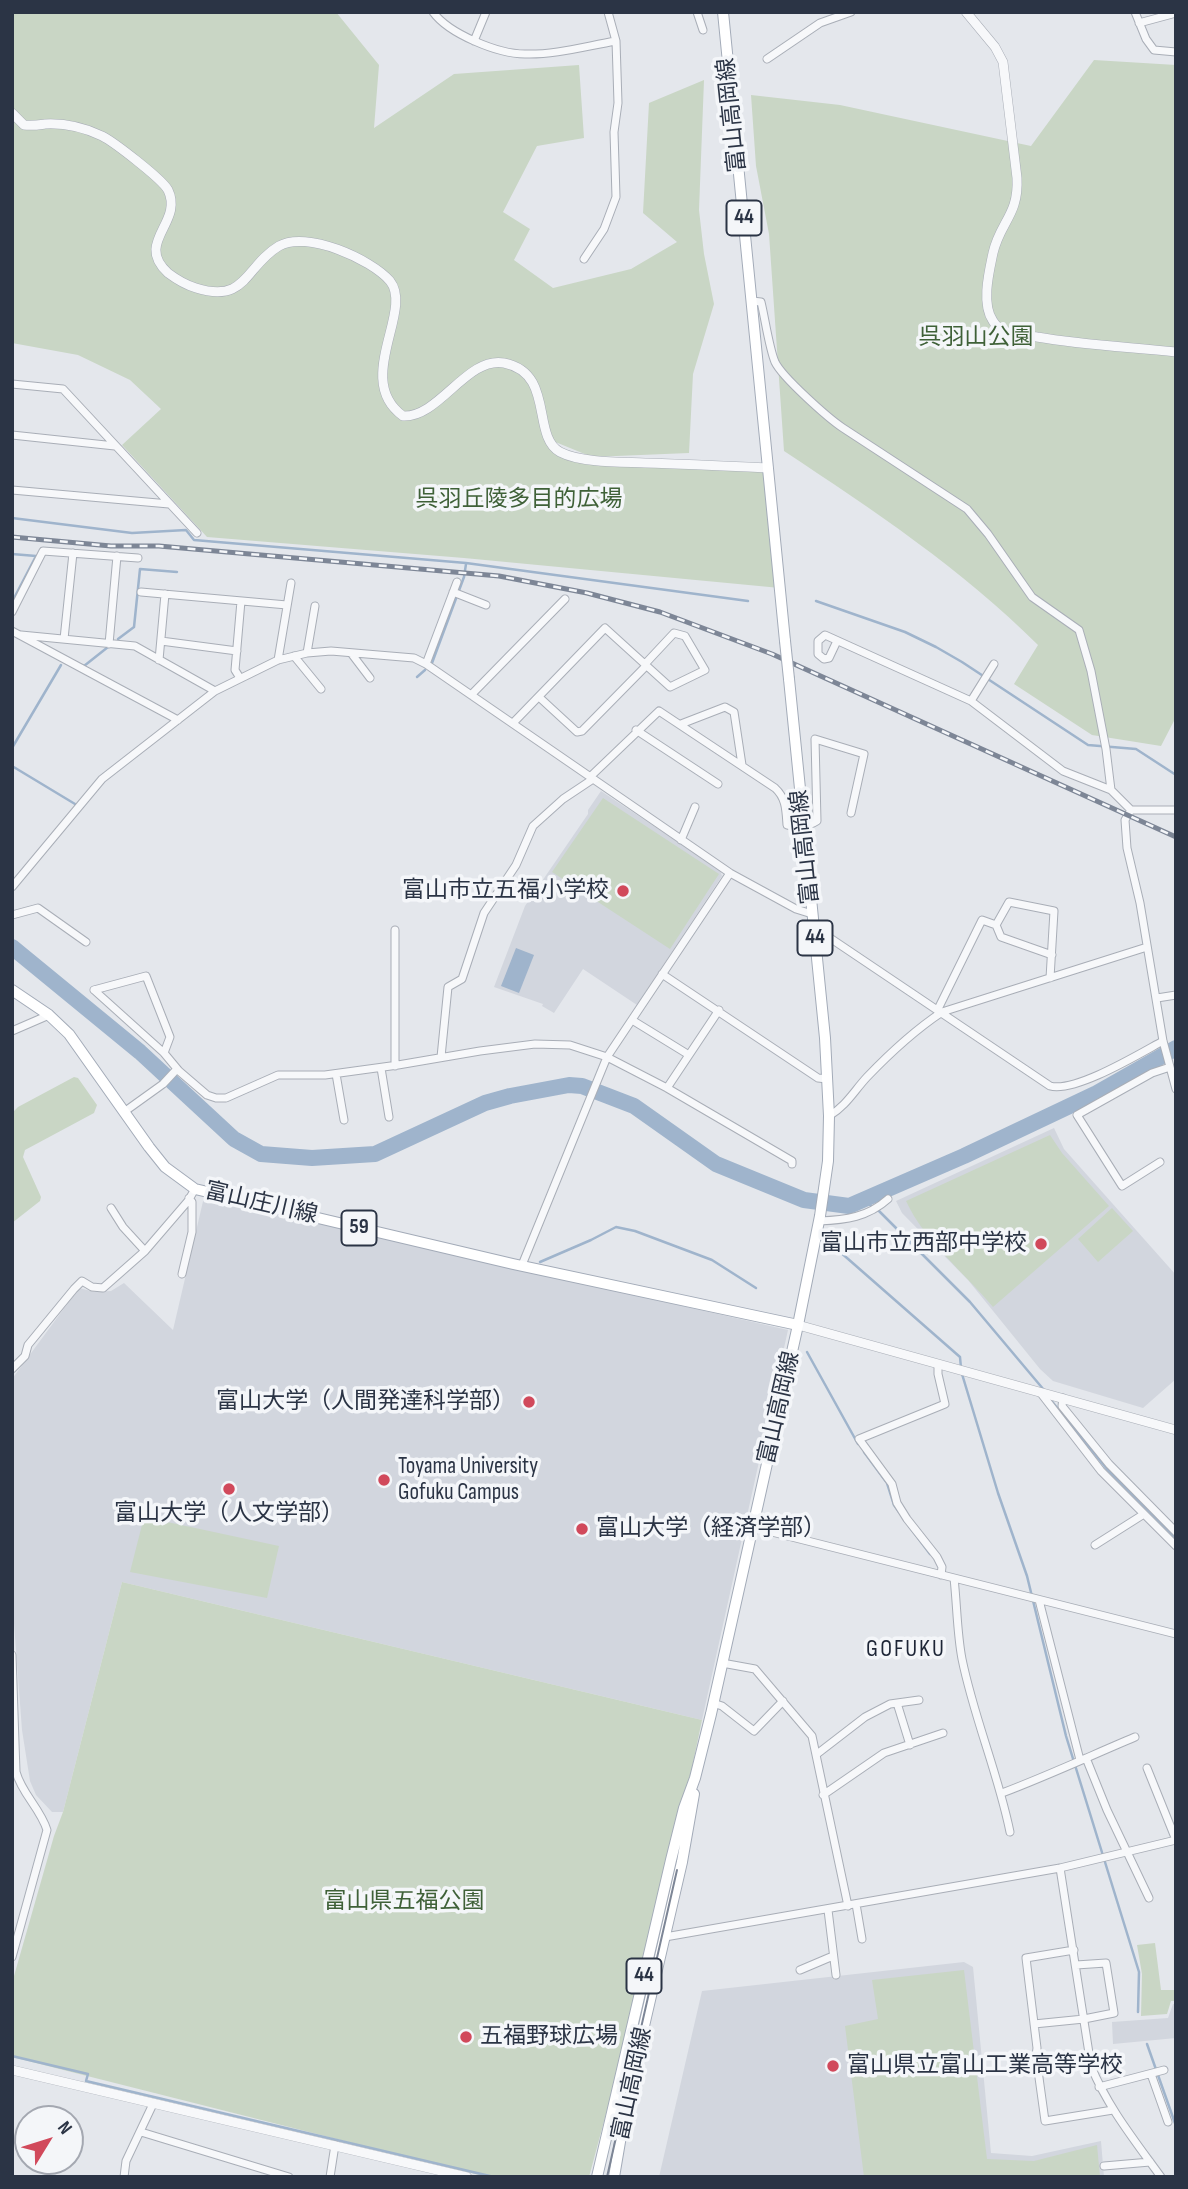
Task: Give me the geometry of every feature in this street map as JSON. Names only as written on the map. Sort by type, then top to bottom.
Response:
[{"type":"main road","name":"富山高岡線","points":[[712,1709],[799,1325],[820,1219],[828,1161],[829,1116],[825,1038],[723,12]]},
{"type":"main road","name":"富山庄川線","points":[[12,990],[49,1015],[69,1034],[166,1167],[192,1194],[799,1325]]},
{"type":"main road","name":"44","points":[[695,1778],[712,1709]]},
{"type":"main road","name":"富山高岡線","points":[[614,2177],[628,2095],[682,1862],[695,1778]]},
{"type":"main road","name":"富山高岡線","points":[[597,2177],[671,1860],[684,1808],[695,1778]]},
{"type":"street","points":[[433,12],[455,31],[474,41],[522,55],[616,41]]},
{"type":"street","points":[[474,41],[486,12]]},
{"type":"street","points":[[584,259],[604,229],[616,197],[616,41],[608,12]]},
{"type":"street","points":[[696,12],[703,30]]},
{"type":"street","points":[[767,59],[820,23],[850,12]]},
{"type":"street","points":[[966,12],[996,47],[1003,62],[1017,178],[1018,196],[997,238],[993,254],[988,312],[994,324],[1005,332],[1058,341],[1176,352]]},
{"type":"street","points":[[1135,12],[1154,50],[1176,52]]},
{"type":"street","points":[[1139,23],[1176,13]]},
{"type":"street","points":[[12,113],[24,125],[69,125],[103,136],[152,174],[168,191],[170,204],[169,217],[155,247],[155,257],[174,278],[192,287],[208,292],[235,289],[281,244],[293,242],[323,244],[349,253],[373,267],[390,282],[397,294],[384,355],[383,386],[393,405],[403,416],[424,410],[480,368],[492,363],[505,363],[520,369],[536,388],[551,443],[558,451],[606,461],[768,468]]},
{"type":"street","points":[[752,301],[761,302],[775,363],[804,394],[835,423],[967,509],[1032,597],[1079,630],[1091,671],[1111,790]]},
{"type":"street","points":[[12,384],[63,389],[197,533]]},
{"type":"street","points":[[12,435],[115,446]]},
{"type":"street","points":[[12,490],[170,504]]},
{"type":"street","points":[[12,612],[43,551],[138,558]]},
{"type":"street","points":[[64,639],[73,553]]},
{"type":"street","points":[[109,644],[117,556]]},
{"type":"street","points":[[426,664],[456,593],[457,582]]},
{"type":"street","points":[[278,660],[291,583]]},
{"type":"street","points":[[141,592],[287,605]]},
{"type":"street","points":[[456,593],[486,605]]},
{"type":"street","points":[[159,660],[165,594]]},
{"type":"street","points":[[471,695],[565,599]]},
{"type":"street","points":[[240,678],[235,670],[241,601]]},
{"type":"street","points":[[307,653],[315,606]]},
{"type":"street","points":[[513,723],[605,628],[645,665],[670,687],[705,670],[685,636],[674,634],[645,665],[582,732],[578,732],[539,697]]},
{"type":"street","points":[[12,631],[178,720]]},
{"type":"street","points":[[21,635],[135,646],[215,691]]},
{"type":"street","points":[[161,641],[237,651]]},
{"type":"street","points":[[837,641],[971,701],[1063,771],[1111,790],[1131,810],[1176,810]]},
{"type":"street","points":[[12,887],[102,779],[215,691],[278,660],[307,653],[351,653],[414,659],[426,664],[730,873],[796,909],[812,914]]},
{"type":"street","points":[[351,653],[370,678]]},
{"type":"street","points":[[294,656],[321,689]]},
{"type":"street","points":[[971,701],[994,664]]},
{"type":"street","points":[[681,724],[725,707],[734,712],[742,765]]},
{"type":"street","points":[[441,1057],[448,987],[462,979],[484,913],[516,864],[533,826],[592,778],[636,730],[659,711],[742,765],[782,795],[787,825],[804,827],[817,821],[816,739],[864,754],[851,813]]},
{"type":"street","points":[[636,730],[718,784]]},
{"type":"street","points":[[681,840],[695,807]]},
{"type":"street","points":[[1131,810],[1125,820],[1127,848],[1140,903],[1164,1044],[1176,1089]]},
{"type":"street","points":[[522,1265],[607,1057],[730,873]]},
{"type":"street","points":[[1051,978],[1054,911],[1009,902],[996,925],[1000,937],[1052,955]]},
{"type":"street","points":[[12,915],[38,908],[86,942]]},
{"type":"street","points":[[940,1011],[982,920],[996,925]]},
{"type":"street","points":[[395,930],[395,1066]]},
{"type":"street","points":[[814,935],[830,938],[1050,1086],[1059,1088],[1088,1079],[1164,1044]]},
{"type":"street","points":[[829,1116],[848,1102],[867,1078],[940,1011],[1147,947]]},
{"type":"street","points":[[662,974],[818,1078],[827,1079]]},
{"type":"street","points":[[164,1053],[170,1037],[146,976],[94,990],[164,1053],[174,1072],[207,1095],[216,1098],[226,1097],[278,1075],[336,1074],[535,1044],[570,1045],[607,1057],[667,1088],[726,1120],[792,1161],[792,1164]]},
{"type":"street","points":[[1157,998],[1176,995]]},
{"type":"street","points":[[667,1088],[719,1010]]},
{"type":"street","points":[[12,1031],[49,1015]]},
{"type":"street","points":[[632,1020],[689,1055]]},
{"type":"street","points":[[1160,1162],[1122,1186],[1077,1115],[1169,1064]]},
{"type":"street","points":[[381,1068],[389,1117]]},
{"type":"street","points":[[124,1112],[163,1084],[174,1072]]},
{"type":"street","points":[[336,1074],[344,1120]]},
{"type":"street","points":[[12,1370],[25,1356],[28,1345],[82,1281],[92,1287],[103,1288],[145,1251],[192,1194]]},
{"type":"street","points":[[182,1275],[193,1222],[192,1194]]},
{"type":"street","points":[[820,1219],[860,1217],[877,1209],[888,1199]]},
{"type":"street","points":[[111,1208],[123,1227],[145,1251]]},
{"type":"street","points":[[799,1325],[1176,1430]]},
{"type":"street","points":[[938,1365],[946,1404],[859,1439],[892,1484],[897,1503],[907,1519],[937,1557],[943,1567],[941,1575]]},
{"type":"street","points":[[1040,1393],[1101,1471],[1176,1546]]},
{"type":"street","points":[[1059,1397],[1062,1406],[1109,1464],[1176,1532]]},
{"type":"street","points":[[1095,1545],[1144,1514]]},
{"type":"street","points":[[754,1522],[764,1530],[1176,1634]]},
{"type":"street","points":[[954,1578],[962,1658],[1002,1793],[1010,1832]]},
{"type":"street","points":[[1039,1600],[1083,1759],[1149,1898]]},
{"type":"street","points":[[12,1655],[16,1772],[20,1787],[43,1819],[47,1830],[12,1957]]},
{"type":"street","points":[[722,1663],[755,1669],[812,1736],[823,1796],[862,1939]]},
{"type":"street","points":[[712,1709],[722,1706],[754,1731],[783,1700]]},
{"type":"street","points":[[817,1754],[865,1717],[897,1703],[919,1700]]},
{"type":"street","points":[[897,1703],[910,1745]]},
{"type":"street","points":[[823,1796],[884,1753],[943,1733]]},
{"type":"street","points":[[1002,1793],[1056,1773],[1135,1737]]},
{"type":"street","points":[[665,1937],[1060,1868],[1176,1840],[1147,1768]]},
{"type":"street","points":[[1060,1868],[1091,2066],[1099,2087],[1113,2110],[1161,2177]]},
{"type":"street","points":[[828,1910],[835,1975]]},
{"type":"street","points":[[1073,1950],[1026,1958],[1045,2122],[1113,2110]]},
{"type":"street","points":[[800,1970],[833,1956]]},
{"type":"street","points":[[1034,2024],[1114,2013],[1106,1963],[1076,1965]]},
{"type":"street","points":[[12,2070],[460,2176]]},
{"type":"street","points":[[1099,2087],[1158,2072],[1168,2122]]},
{"type":"street","points":[[124,2177],[126,2161],[153,2104]]},
{"type":"street","points":[[141,2132],[288,2177]]},
{"type":"street","points":[[330,2177],[335,2145]]},
{"type":"street","points":[[1104,2166],[1150,2162]]},
{"type":"shaded area","name":"富山市立五福小学校","points":[[601,791],[720,870],[722,876],[637,1005],[583,969],[554,1013],[542,1006],[543,1004],[494,987],[525,906]]},
{"type":"shaded area","name":"富山市立西部中学校","points":[[1054,1128],[1064,1149],[1176,1275],[1176,1379],[1143,1408],[1053,1381],[1040,1369],[968,1280],[902,1213],[896,1201]]},
{"type":"shaded area","name":"Toyama University Gofuku Campus","points":[[204,1197],[788,1330],[702,1720],[122,1582],[63,1812],[52,1812],[36,1795],[30,1781],[22,1730],[12,1597],[12,1379],[79,1288],[95,1292],[111,1291],[124,1283],[173,1330]]},
{"type":"shaded area","name":"富山県立富山工業高等学校","points":[[964,1962],[973,1967],[991,2153],[1032,2156],[1101,2141],[1104,2177],[659,2177],[702,1991]]},
{"type":"shaded area","points":[[1173,2004],[1176,2004],[1176,2038],[1113,2044],[1112,2022],[1168,2018]]},
{"type":"green space","name":"呉羽丘陵多目的広場","points":[[12,12],[336,12],[379,65],[374,128],[454,74],[579,65],[584,138],[537,146],[503,212],[530,229],[514,260],[553,288],[631,269],[677,242],[643,213],[649,103],[704,80],[699,210],[714,304],[693,374],[689,453],[592,457],[548,439],[558,451],[606,461],[768,468],[780,588],[207,537],[122,445],[161,409],[130,380],[78,355],[12,343]]},
{"type":"green space","name":"呉羽山公園","points":[[1094,60],[1176,65],[1176,717],[1161,746],[1092,735],[1014,684],[1038,645],[948,566],[784,451],[769,234],[756,166],[751,95],[840,105],[1031,146]]},
{"type":"green space","points":[[603,798],[719,874],[670,949],[552,872]]},
{"type":"green space","points":[[74,1077],[78,1078],[97,1105],[94,1113],[25,1150],[23,1157],[41,1197],[40,1201],[12,1223],[12,1113],[18,1107]]},
{"type":"green space","points":[[1050,1135],[1062,1153],[1109,1206],[993,1307],[934,1243],[906,1201]]},
{"type":"green space","points":[[1112,1208],[1133,1231],[1098,1262],[1078,1239]]},
{"type":"green space","points":[[144,1517],[279,1546],[267,1598],[130,1572]]},
{"type":"green space","name":"富山県五福公園","points":[[122,1582],[702,1720],[635,2006],[589,2177],[487,2177],[12,2057],[12,1983],[63,1812]]},
{"type":"green space","points":[[1155,1943],[1161,1990],[1176,1990],[1176,2001],[1171,2001],[1167,2014],[1141,2016],[1142,1974],[1137,1945]]},
{"type":"green space","points":[[964,1970],[987,2159],[1034,2161],[1097,2145],[1100,2177],[864,2177],[845,2026],[878,2019],[872,1980]]},
{"type":"water","points":[[516,948],[534,955],[519,993],[501,986]]},
{"type":"waterway","points":[[12,518],[132,533],[186,530],[194,540],[466,563],[748,601]]},
{"type":"waterway","points":[[12,554],[36,556],[12,602]]},
{"type":"waterway","points":[[432,663],[464,577],[466,564]]},
{"type":"waterway","points":[[118,639],[134,627],[140,569],[177,572]]},
{"type":"waterway","points":[[816,601],[905,632],[936,647],[1088,745],[1136,749],[1176,775]]},
{"type":"waterway","points":[[82,665],[108,647]]},
{"type":"waterway","points":[[12,748],[61,665]]},
{"type":"waterway","points":[[417,677],[425,670]]},
{"type":"waterway","points":[[12,766],[75,804]]},
{"type":"waterway","points":[[12,947],[140,1052],[234,1139],[261,1154],[312,1158],[375,1154],[485,1103],[569,1085],[582,1086],[634,1106],[716,1164],[804,1200],[849,1206],[964,1156],[1097,1093],[1176,1048]]},
{"type":"waterway","points":[[864,1201],[873,1207]]},
{"type":"waterway","points":[[878,1210],[970,1302],[1044,1390]]},
{"type":"waterway","points":[[540,1262],[616,1227],[635,1231],[712,1260],[756,1288]]},
{"type":"waterway","points":[[829,1247],[839,1251],[960,1357],[961,1368]]},
{"type":"waterway","points":[[807,1352],[858,1444]]},
{"type":"waterway","points":[[962,1374],[998,1493],[1027,1576],[1066,1736],[1139,1972],[1138,2012]]},
{"type":"waterway","points":[[1050,1399],[1107,1469],[1176,1538]]},
{"type":"waterway","points":[[864,1452],[887,1483],[899,1512]]},
{"type":"waterway","points":[[909,1526],[930,1554]]},
{"type":"waterway","points":[[1147,2044],[1176,2126]]},
{"type":"waterway","points":[[12,2056],[88,2074],[86,2081],[494,2177]]},
{"type":"tram line","points":[[607,2177],[677,1870]]},
{"type":"railway","points":[[12,537],[111,546],[159,546],[499,576],[587,593],[660,612],[772,654],[1176,837]]},
{"type":"place","name":"富山市立五福小学校","points":[[623,891]]},
{"type":"place","name":"富山市立西部中学校","points":[[1041,1244]]},
{"type":"place","name":"富山大学（人間発達科学部）","points":[[529,1402]]},
{"type":"place","name":"Toyama University Gofuku Campus","points":[[384,1480]]},
{"type":"place","name":"富山大学（人文学部）","points":[[229,1489]]},
{"type":"place","name":"富山大学（経済学部）","points":[[582,1529]]},
{"type":"place","name":"五福野球広場","points":[[466,2037]]},
{"type":"place","name":"富山県立富山工業高等学校","points":[[833,2066]]},
{"type":"district","name":"GOFUKU","points":[[906,1650]]}]
